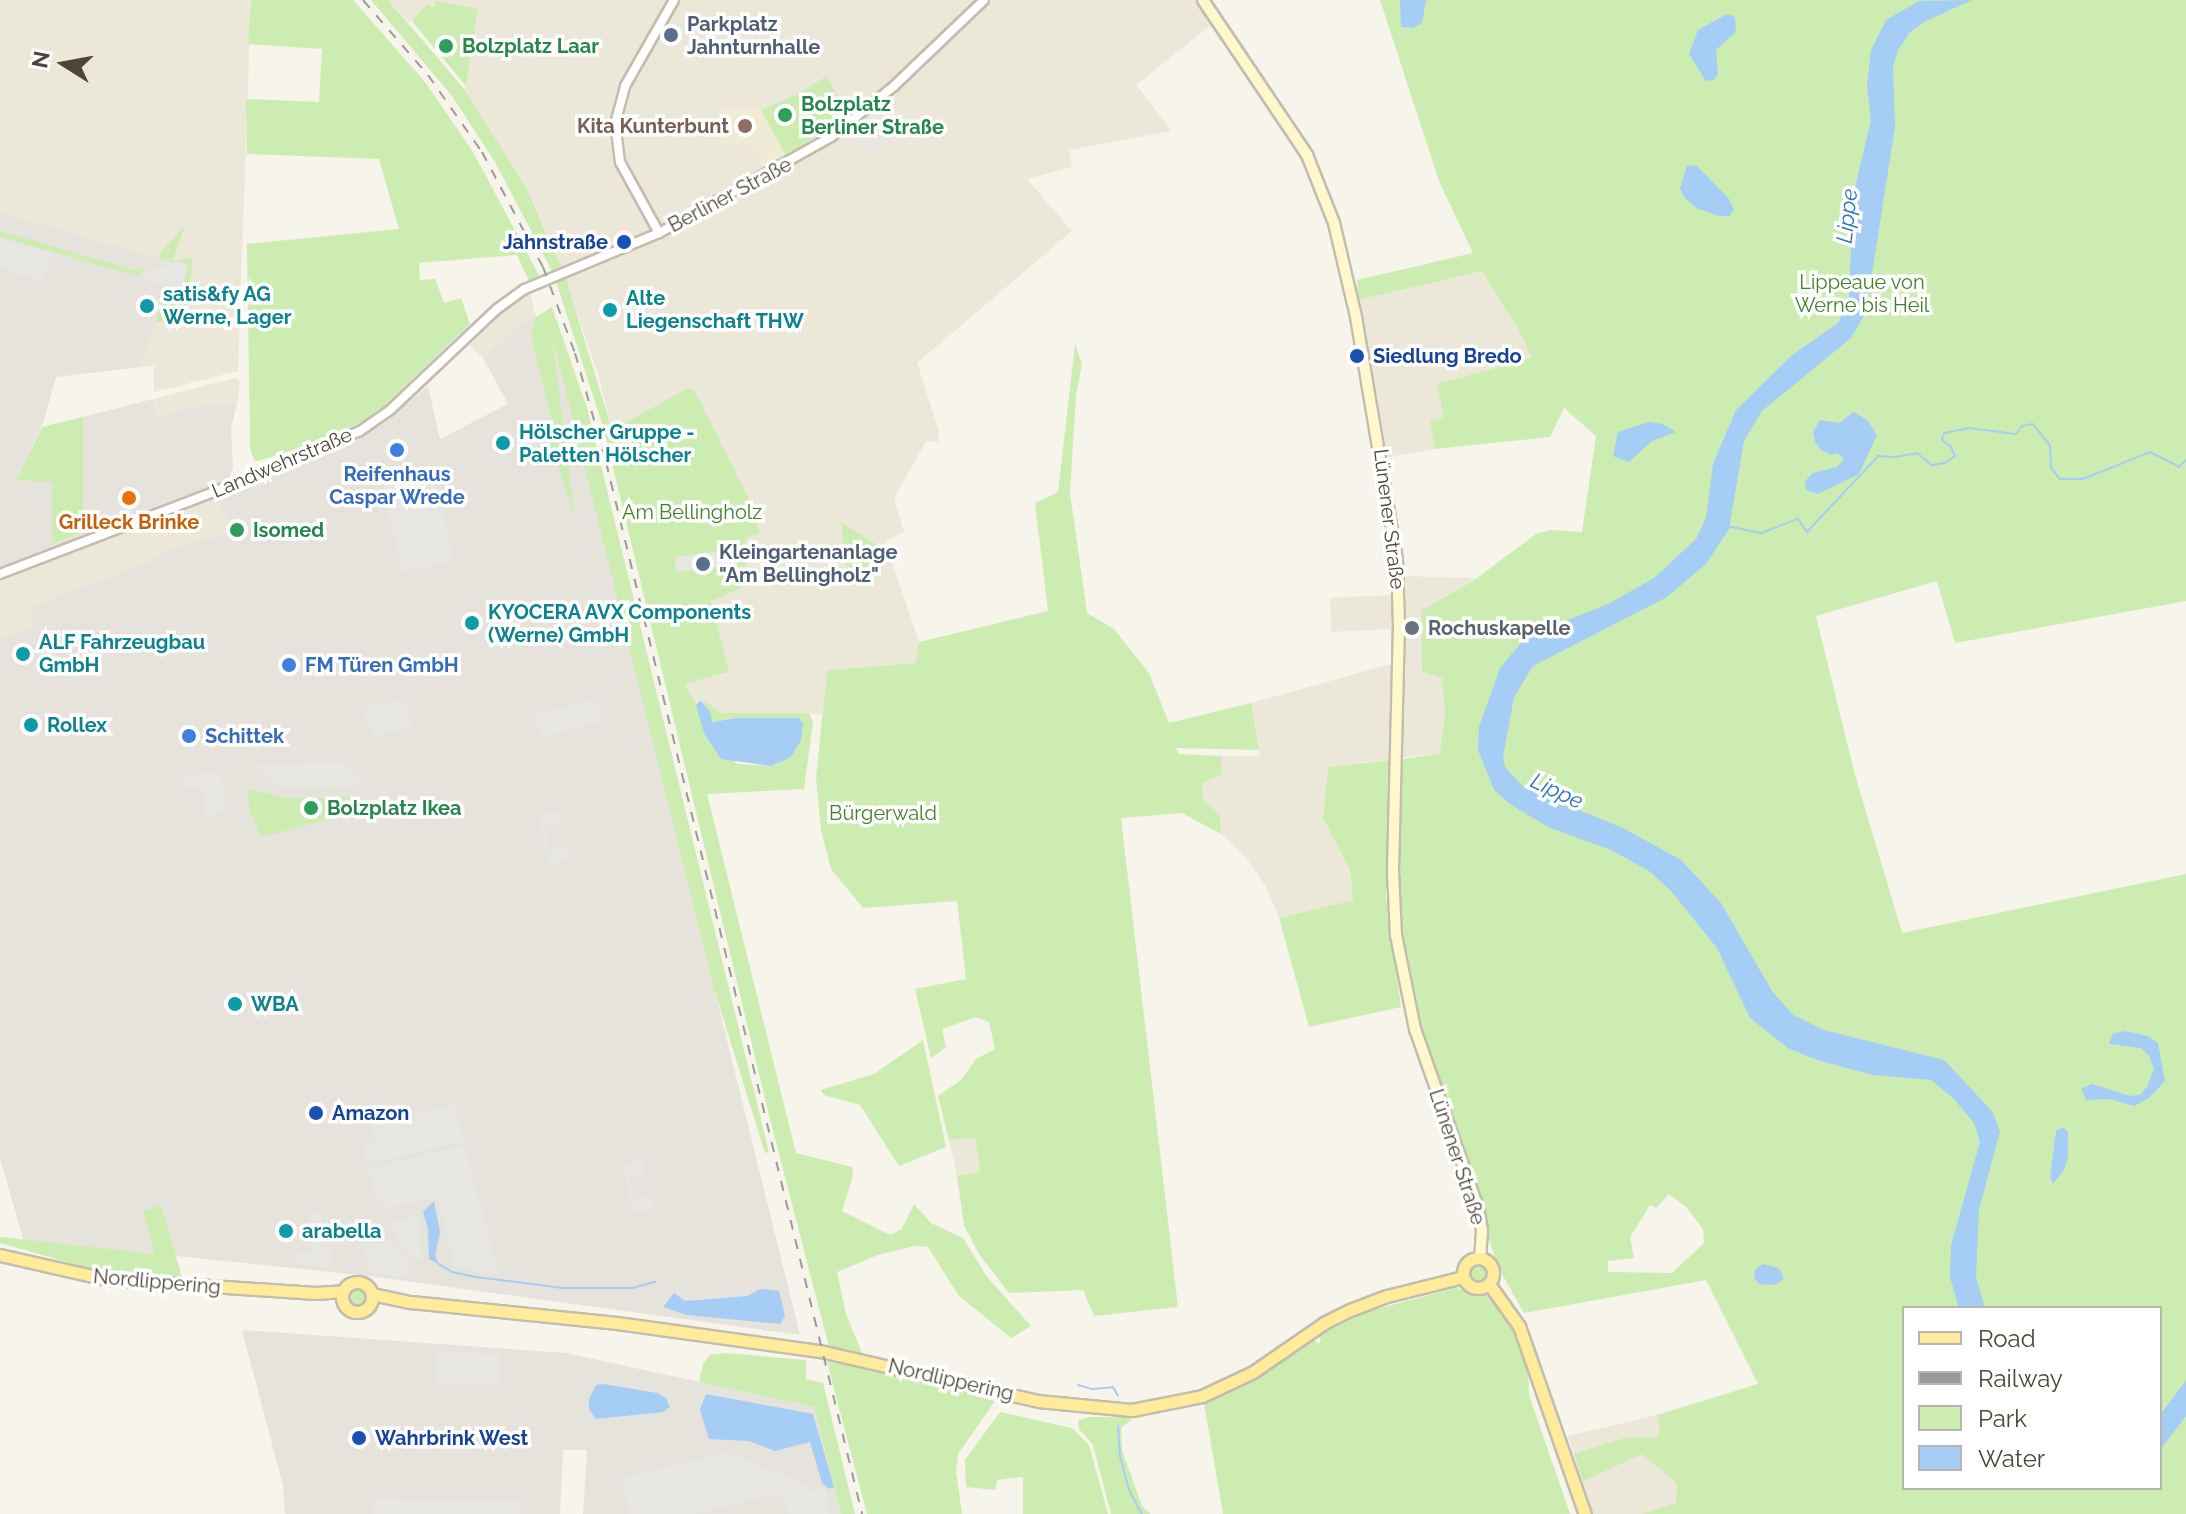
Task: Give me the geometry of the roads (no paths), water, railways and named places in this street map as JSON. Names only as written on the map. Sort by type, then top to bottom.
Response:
[{"type":"main road","name":"Lünener Straße","points":[[1203,0],[1307,155],[1334,223],[1356,317],[1397,559],[1399,625],[1393,872],[1396,935],[1415,1029],[1478,1208],[1482,1231],[1480,1257]]},
{"type":"main road","name":"Nordlippering","points":[[0,1255],[106,1279],[342,1296]]},
{"type":"main road","points":[[1489,1284],[1472,1287],[1463,1277],[1468,1261],[1480,1257],[1493,1268],[1489,1284],[1519,1326],[1585,1514]]},
{"type":"main road","name":"Nordlippering","points":[[372,1298],[751,1341],[868,1360],[1038,1401],[1132,1410],[1202,1396],[1253,1372],[1324,1323],[1350,1310],[1387,1296],[1463,1277]]},
{"type":"main road","points":[[359,1282],[368,1286],[372,1298],[356,1312],[342,1296],[349,1284],[359,1282]]},
{"type":"street","points":[[659,233],[620,162],[615,124],[625,86],[674,0]]},
{"type":"street","name":"Berliner Straße","points":[[525,289],[659,233],[831,137],[894,86],[984,0]]},
{"type":"street","name":"Landwehrstraße","points":[[0,574],[344,440],[389,411],[497,309],[525,289]]},
{"type":"water","points":[[1400,0],[1426,0],[1422,23],[1413,28],[1401,27]]},
{"type":"water","points":[[1972,0],[1926,21],[1910,32],[1898,50],[1893,66],[1895,127],[1866,312],[1851,338],[1762,411],[1744,441],[1729,529],[1706,564],[1667,597],[1533,666],[1514,697],[1503,757],[1505,767],[1523,787],[1623,828],[1681,860],[1721,903],[1772,991],[1793,1015],[1824,1030],[1944,1060],[1992,1111],[2000,1131],[1979,1210],[1976,1277],[1984,1306],[1958,1306],[1950,1277],[1951,1245],[1980,1142],[1974,1123],[1954,1099],[1931,1080],[1873,1075],[1817,1060],[1788,1048],[1750,1018],[1717,948],[1671,891],[1649,871],[1611,850],[1548,827],[1510,804],[1494,790],[1478,750],[1479,727],[1500,668],[1526,637],[1610,603],[1654,578],[1696,539],[1706,518],[1713,464],[1736,410],[1791,356],[1838,323],[1849,298],[1853,196],[1871,120],[1867,85],[1871,50],[1886,20],[1919,1]]},
{"type":"water","points":[[1727,14],[1735,17],[1736,32],[1716,50],[1718,74],[1714,80],[1706,81],[1689,54],[1698,30]]},
{"type":"water","points":[[1687,165],[1697,166],[1729,199],[1734,210],[1729,216],[1718,216],[1696,208],[1684,197],[1680,188]]},
{"type":"water","points":[[1854,412],[1867,420],[1877,435],[1859,474],[1818,494],[1806,490],[1805,481],[1813,473],[1837,467],[1844,459],[1838,453],[1831,455],[1821,450],[1815,442],[1813,432],[1820,420],[1839,423]]},
{"type":"water","points":[[1649,422],[1663,424],[1676,432],[1652,441],[1629,462],[1613,456],[1618,432]]},
{"type":"water","points":[[701,700],[710,712],[712,722],[737,718],[799,718],[803,724],[801,740],[791,757],[771,766],[721,759],[704,733],[696,705]]},
{"type":"water","points":[[2124,1031],[2148,1036],[2158,1043],[2165,1081],[2149,1098],[2134,1106],[2109,1099],[2086,1100],[2081,1089],[2092,1084],[2130,1096],[2140,1095],[2147,1087],[2154,1069],[2149,1056],[2141,1048],[2109,1044],[2113,1034]]},
{"type":"water","points":[[2063,1127],[2068,1132],[2068,1158],[2064,1170],[2053,1184],[2050,1177],[2056,1131]]},
{"type":"water","points":[[434,1201],[440,1232],[435,1256],[439,1264],[429,1259],[428,1228],[423,1212]]},
{"type":"water","points":[[1762,1264],[1779,1268],[1784,1279],[1775,1285],[1759,1284],[1754,1278],[1755,1270]]},
{"type":"water","points":[[761,1289],[779,1291],[785,1316],[780,1324],[687,1315],[663,1307],[674,1293],[685,1301],[747,1296]]},
{"type":"water","points":[[2186,1380],[2186,1416],[2162,1447],[2162,1412]]},
{"type":"water","points":[[596,1385],[657,1393],[666,1398],[670,1407],[663,1412],[596,1419],[589,1409],[589,1399]]},
{"type":"water","points":[[706,1394],[813,1414],[834,1487],[829,1489],[822,1483],[810,1442],[775,1451],[749,1441],[709,1439],[700,1410]]},
{"type":"waterway","points":[[1727,526],[1761,533],[1798,519],[1807,532],[1878,456],[1917,453],[1932,465],[1945,463],[1955,456],[1951,447],[1942,440],[1944,433],[1969,428],[2016,434],[2022,426],[2033,424],[2050,446],[2051,468],[2060,479],[2083,479],[2150,452],[2179,467],[2186,460]]},
{"type":"waterway","points":[[439,1264],[452,1272],[476,1277],[562,1288],[632,1288],[655,1282]]},
{"type":"waterway","points":[[1078,1385],[1092,1389],[1113,1387],[1118,1396]]},
{"type":"waterway","points":[[1118,1426],[1120,1456],[1129,1490],[1142,1514]]},
{"type":"railway","points":[[363,0],[428,75],[482,152],[543,267],[575,353],[606,462],[862,1514]]},
{"type":"place","name":"Parkplatz Jahnturnhalle","points":[[671,35]]},
{"type":"place","name":"Bolzplatz Laar","points":[[446,46]]},
{"type":"place","name":"Bolzplatz Berliner Straße","points":[[785,115]]},
{"type":"place","name":"Kita Kunterbunt","points":[[745,126]]},
{"type":"place","name":"Jahnstraße","points":[[624,242]]},
{"type":"place","name":"satis&fy AG Werne, Lager","points":[[147,306]]},
{"type":"place","name":"Alte Liegenschaft THW","points":[[610,310]]},
{"type":"place","name":"Siedlung Bredo","points":[[1357,356]]},
{"type":"place","name":"Hölscher Gruppe - Paletten Hölscher","points":[[503,443]]},
{"type":"place","name":"Reifenhaus Caspar Wrede","points":[[397,450]]},
{"type":"place","name":"Grilleck Brinke","points":[[129,498]]},
{"type":"place","name":"Isomed","points":[[237,530]]},
{"type":"place","name":"Kleingartenanlage \"Am Bellingholz\"","points":[[703,564]]},
{"type":"place","name":"KYOCERA AVX Components (Werne) GmbH","points":[[472,623]]},
{"type":"place","name":"Rochuskapelle","points":[[1412,628]]},
{"type":"place","name":"ALF Fahrzeugbau GmbH","points":[[23,654]]},
{"type":"place","name":"FM Türen GmbH","points":[[289,665]]},
{"type":"place","name":"Rollex","points":[[31,725]]},
{"type":"place","name":"Schittek","points":[[189,736]]},
{"type":"place","name":"Bolzplatz Ikea","points":[[311,808]]},
{"type":"place","name":"WBA","points":[[235,1004]]},
{"type":"place","name":"Amazon","points":[[316,1113]]},
{"type":"place","name":"arabella","points":[[286,1231]]},
{"type":"place","name":"Wahrbrink West","points":[[359,1438]]},
{"type":"water label","name":"Lippe","points":[[1847,216]]},
{"type":"water label","name":"Lippe","points":[[1557,791]]},
{"type":"park label","name":"Lippeaue von Werne bis Heil","points":[[1862,294]]},
{"type":"park label","name":"Am Bellingholz","points":[[692,512]]},
{"type":"park label","name":"Bürgerwald","points":[[883,813]]}]
